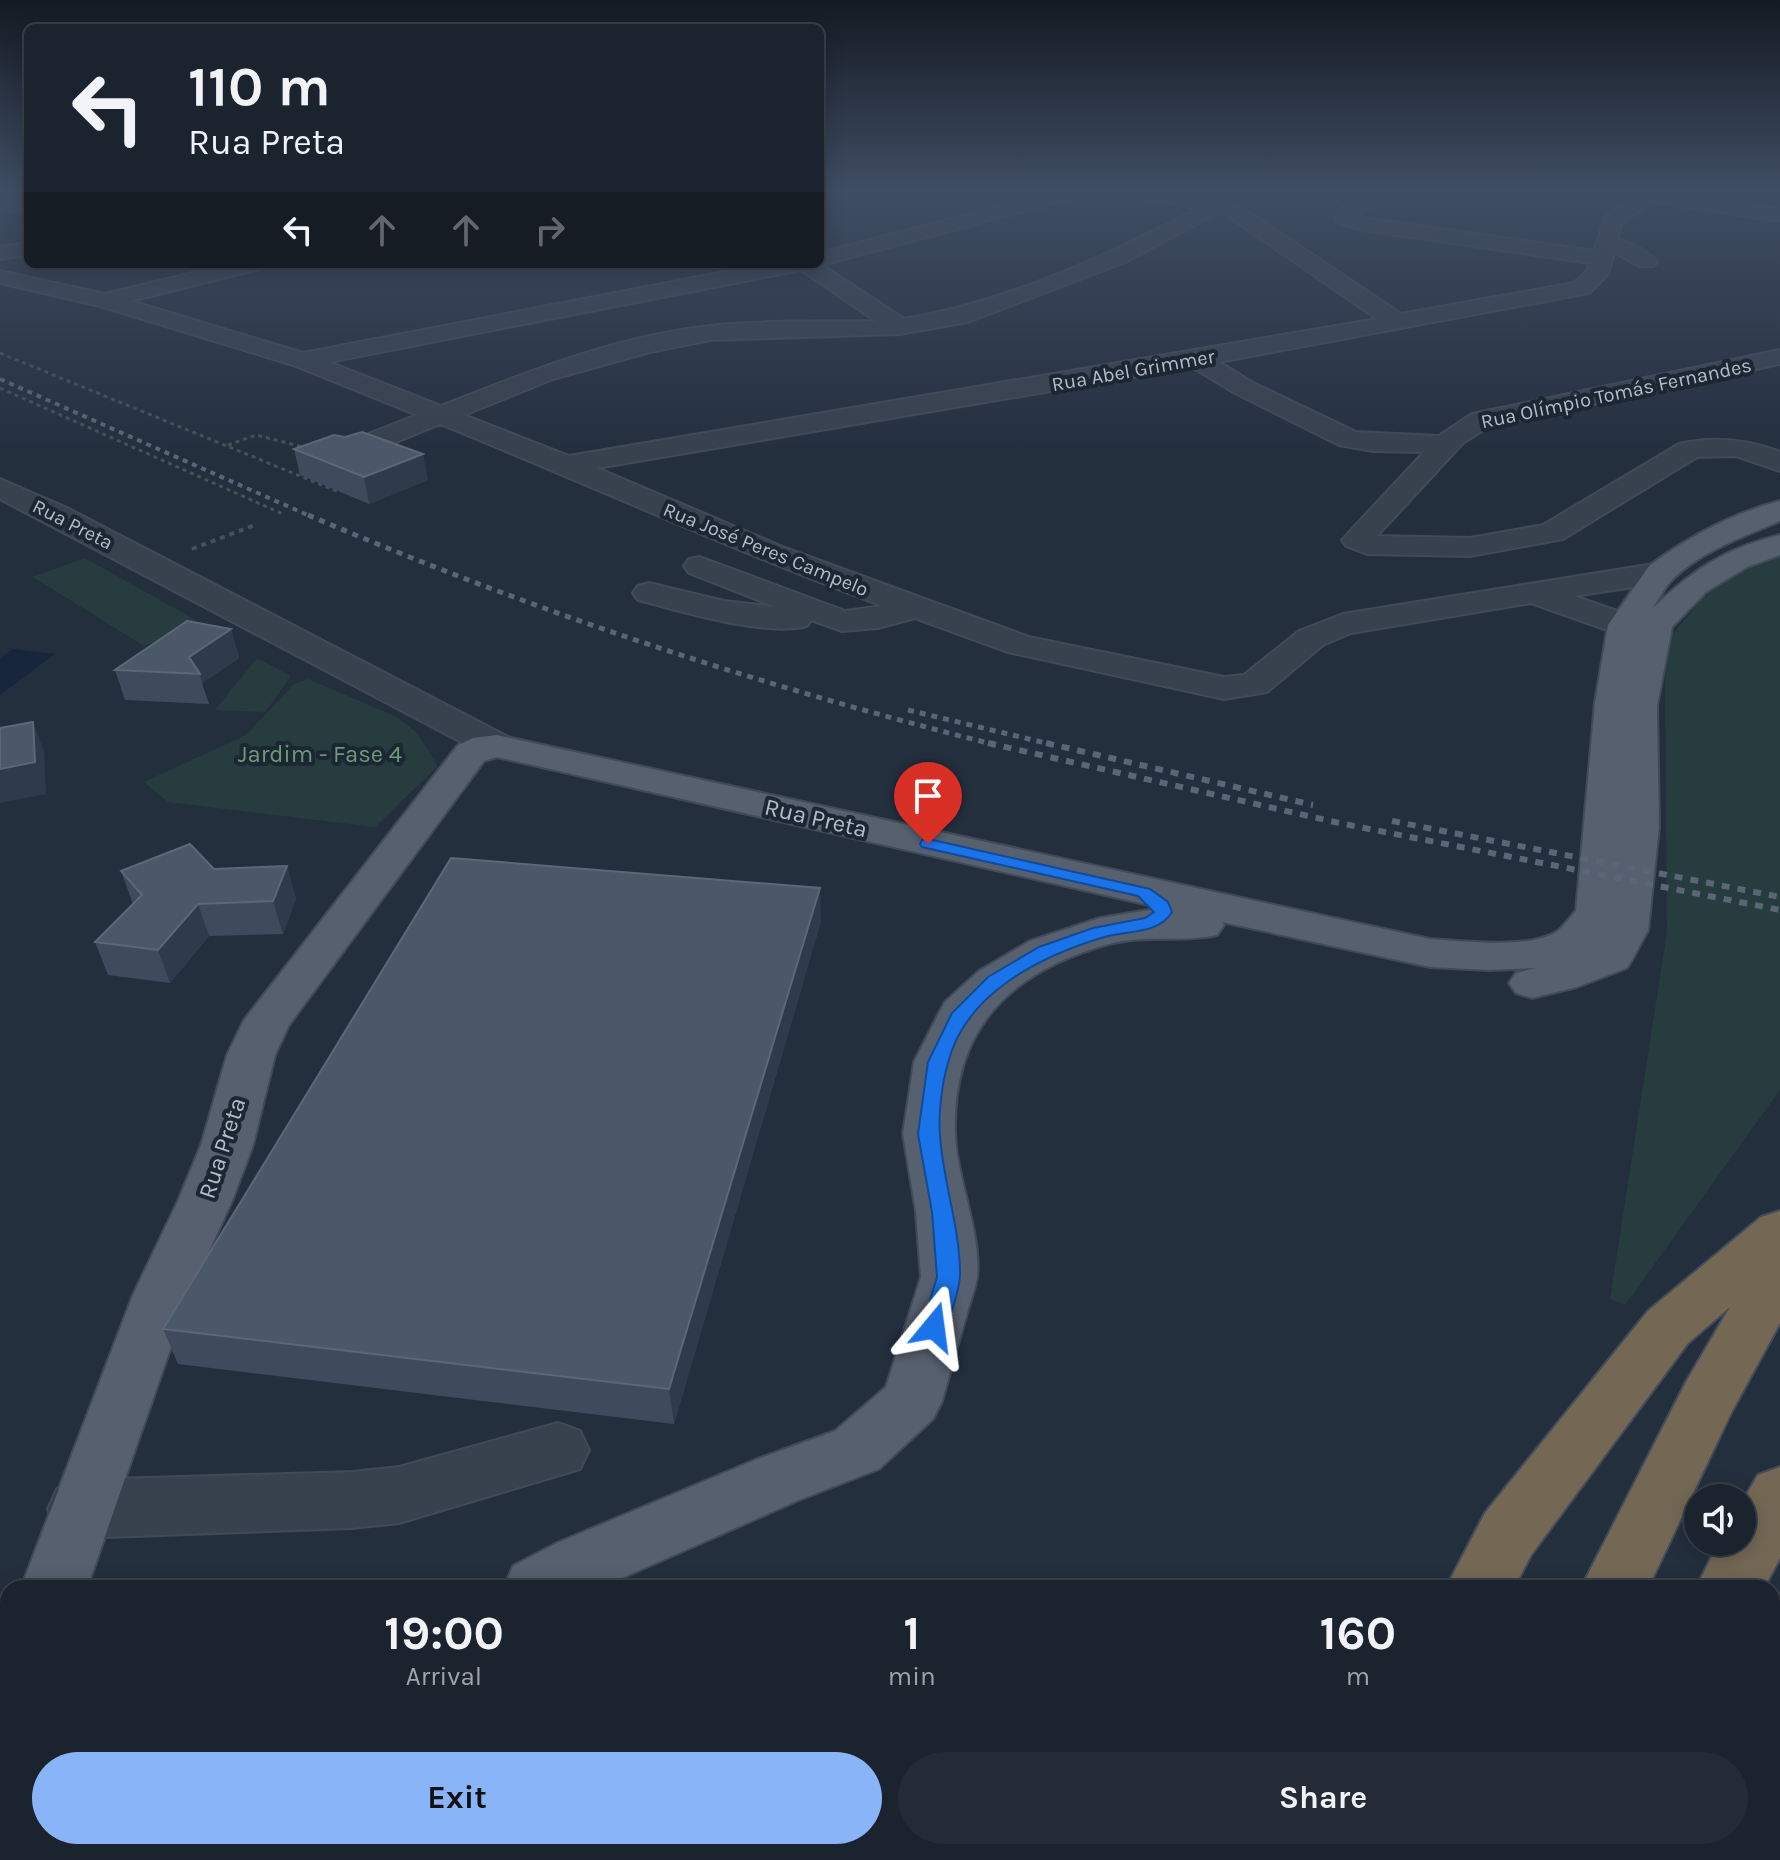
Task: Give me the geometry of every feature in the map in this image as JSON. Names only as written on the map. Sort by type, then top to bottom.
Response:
[{"type":"highway","points":[[1483,1580],[1508,1534],[1668,1327],[1780,1232]]},
{"type":"highway","points":[[1618,1580],[1707,1400],[1780,1271]]},
{"type":"highway","points":[[1733,1580],[1780,1495]]},
{"type":"main road","points":[[551,1580],[580,1564],[777,1480],[857,1450],[912,1401],[949,1277],[943,1212],[929,1134],[938,1062],[962,1013],[995,981],[1046,951],[1100,932],[1152,904],[1430,953],[1489,956],[1545,953],[1573,941],[1597,914],[1613,703],[1625,625],[1660,573],[1717,537],[1780,510]]},
{"type":"main road","points":[[1152,904],[1194,924],[1232,929],[1411,973],[1527,984],[1561,977],[1611,958],[1626,930],[1639,827],[1639,706],[1656,624],[1695,585],[1736,560],[1780,544]]},
{"type":"main road","name":"Rua Preta","points":[[57,1580],[80,1509],[161,1295],[205,1201],[227,1145],[251,1055],[268,1020],[476,742],[1152,904]]},
{"type":"street","name":"Rua José Peres Campelo","points":[[8,279],[106,301],[302,360],[566,465],[774,555],[913,608],[1046,652],[1234,688],[1254,684],[1311,638],[1343,624],[1660,573]]},
{"type":"street","points":[[106,301],[196,279]]},
{"type":"street","points":[[302,360],[722,279]]},
{"type":"street","points":[[829,279],[900,327]]},
{"type":"street","points":[[350,451],[587,360],[710,333],[900,327],[960,317],[1062,279]]},
{"type":"street","points":[[1334,279],[1398,323]]},
{"type":"street","name":"Rua Abel Grimmer","points":[[566,465],[1398,323],[1581,288],[1592,279]]},
{"type":"street","name":"Rua Olímpio Tomás Fernandes","points":[[1780,357],[1481,420],[1465,427],[1447,444],[1357,540],[1367,545],[1470,547],[1552,533],[1689,450],[1702,447],[1733,448],[1780,463]]},
{"type":"street","points":[[1196,359],[1244,388],[1349,439],[1373,443],[1447,444]]},
{"type":"street","name":"Rua Preta","points":[[0,488],[56,514],[476,742]]},
{"type":"street","points":[[700,566],[842,621]]},
{"type":"street","points":[[649,593],[724,611],[774,618],[842,621],[878,618],[913,608]]},
{"type":"street","name":"Rua José Peres Campelo","points":[[1535,594],[1625,625]]},
{"type":"street","points":[[80,1509],[352,1500],[399,1495],[558,1450]]},
{"type":"path","points":[[0,353],[339,492]]},
{"type":"path","points":[[0,388],[283,514]]},
{"type":"path","points":[[227,446],[256,435],[311,449]]},
{"type":"path","points":[[183,553],[255,525]]},
{"type":"green space","points":[[1780,554],[1780,1090],[1625,1305],[1610,1299],[1667,932],[1665,678],[1669,639],[1702,598],[1742,570]]},
{"type":"green space","points":[[85,558],[201,623],[144,646],[33,577]]},
{"type":"green space","points":[[257,658],[291,676],[265,712],[215,710]]},
{"type":"green space","name":"Jardim - Fase 4","points":[[308,679],[397,717],[417,733],[438,766],[375,827],[168,802],[144,782],[246,735],[294,684]]},
{"type":"water","points":[[13,649],[55,654],[0,695],[0,658]]},
{"type":"building","points":[[362,432],[423,454],[364,477],[294,449],[334,435],[345,437]]},
{"type":"building","points":[[187,621],[231,629],[189,657],[200,674],[115,670]]},
{"type":"building","points":[[33,722],[35,762],[0,769],[0,728]]},
{"type":"building","points":[[190,844],[214,869],[287,866],[273,901],[198,904],[158,950],[95,942],[142,895],[121,871]]},
{"type":"building","points":[[451,858],[820,888],[669,1389],[163,1329]]},
{"type":"railway","points":[[0,379],[312,517]]},
{"type":"railway","points":[[308,515],[562,615],[647,644],[819,697],[990,744]]},
{"type":"railway","points":[[908,710],[1054,745]]},
{"type":"railway","points":[[1046,743],[1313,805]]},
{"type":"railway","points":[[990,744],[1339,823],[1780,910]]},
{"type":"railway","points":[[990,744],[996,745]]},
{"type":"railway","points":[[1392,821],[1780,897]]},
{"type":"route","points":[[928,844],[1144,892],[1161,906],[1163,912],[1159,919],[1149,923],[1100,932],[1046,951],[995,981],[962,1013],[938,1062],[929,1134],[943,1212],[949,1277],[934,1327]]}]
